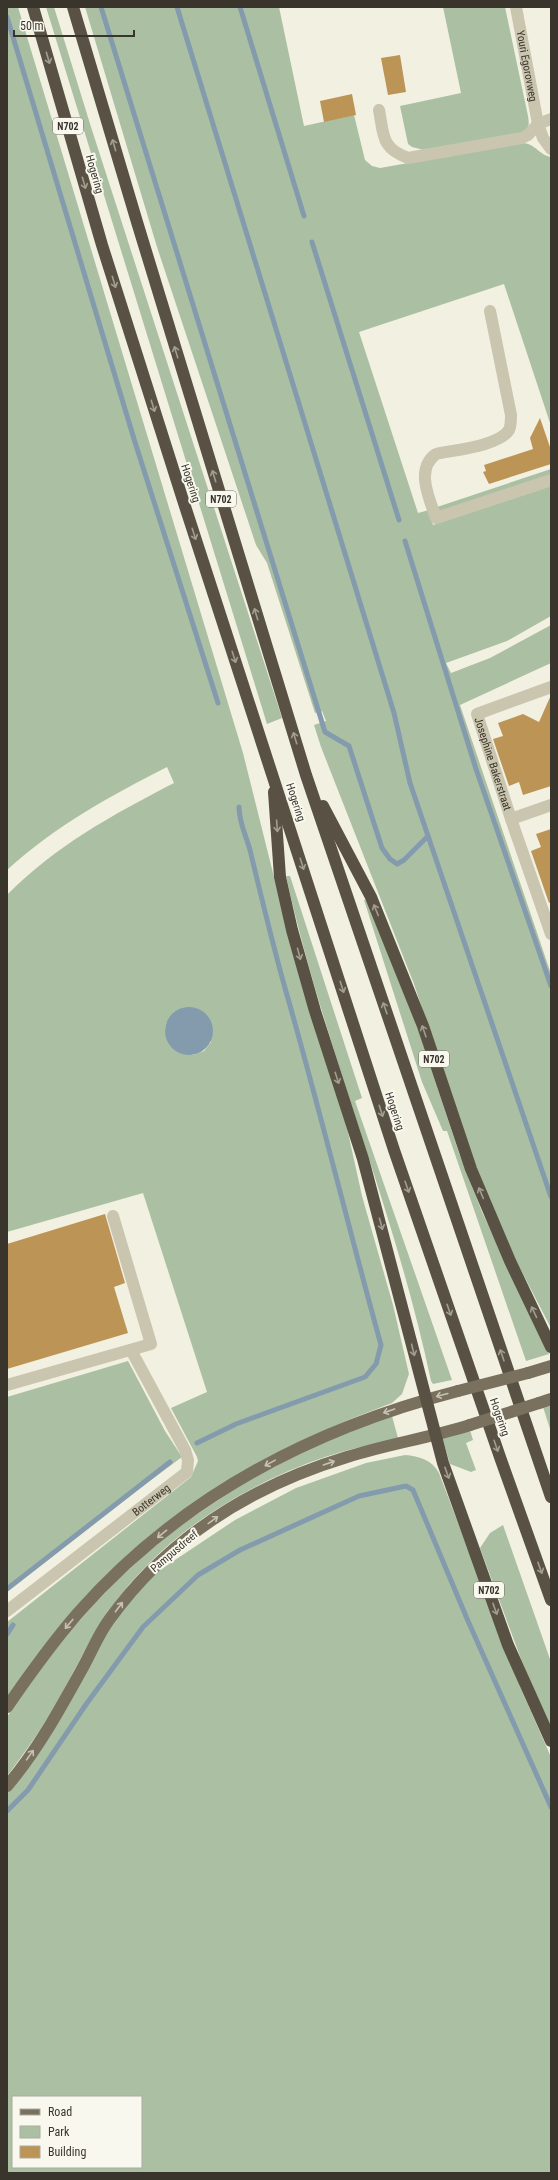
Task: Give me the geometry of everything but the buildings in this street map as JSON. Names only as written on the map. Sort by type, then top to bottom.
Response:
[{"type":"highway","name":"Hogering","points":[[33,7],[105,253],[182,497],[273,773],[394,1150],[551,1600]]},
{"type":"highway","name":"Hogering","points":[[74,7],[139,230],[306,775],[551,1498]]},
{"type":"highway","name":"N702","points":[[273,773],[280,877],[292,930],[315,1012],[363,1159],[443,1463],[508,1645],[551,1741]]},
{"type":"highway","name":"N702","points":[[306,775],[371,897],[423,1026],[471,1169],[510,1261],[551,1347]]},
{"type":"main road","name":"Pampusdreef","points":[[7,1707],[51,1646],[79,1612],[113,1577],[190,1511],[234,1482],[311,1441],[390,1410],[551,1366]]},
{"type":"main road","name":"Pampusdreef","points":[[7,1786],[30,1756],[56,1715],[108,1622],[138,1583],[170,1552],[220,1514],[281,1482],[347,1457],[400,1442],[436,1436],[551,1399]]},
{"type":"street","name":"Youri Egorovweg","points":[[516,7],[538,124],[543,138],[551,149]]},
{"type":"street","points":[[379,110],[385,140],[394,152],[408,158],[522,138],[528,135],[538,124],[551,119]]},
{"type":"street","points":[[490,311],[511,415],[510,429],[502,437],[492,442],[436,454],[430,458],[426,467],[424,478],[436,518],[551,480]]},
{"type":"street","name":"Josephine Bakerstraat","points":[[551,687],[477,714],[511,819],[551,934]]},
{"type":"street","name":"Josephine Bakerstraat","points":[[511,819],[551,805]]},
{"type":"street","points":[[7,1385],[151,1344],[114,1216]]},
{"type":"street","name":"Botterweg","points":[[7,1611],[187,1472],[188,1460],[184,1450],[131,1350]]},
{"type":"green space","points":[[7,7],[18,7],[243,753],[278,893],[347,1128],[362,1196],[393,1305],[409,1374],[402,1394],[392,1403],[348,1420],[285,1449],[242,1473],[164,1526],[7,1700],[7,1622],[191,1477],[198,1461],[197,1457],[171,1408],[207,1392],[143,1193],[7,1232],[7,895],[25,877],[65,846],[107,819],[174,783],[167,767],[84,813],[44,839],[7,870]],"holes":[[[195,1008],[202,1011],[211,1042],[204,1051],[193,1055],[165,1032],[166,1023]]]},
{"type":"green space","points":[[46,7],[54,7],[91,127],[282,718],[267,724]]},
{"type":"green space","points":[[85,7],[279,7],[304,126],[354,115],[365,160],[372,166],[380,168],[522,143],[530,145],[543,154],[551,157],[551,426],[504,284],[359,332],[418,513],[429,510],[433,525],[551,486],[551,616],[507,641],[446,663],[451,673],[490,658],[551,625],[551,663],[460,705],[551,974],[551,1328],[510,1249],[471,1154],[414,984],[321,747],[314,725],[326,721],[322,711],[315,713],[267,563],[256,545],[157,247]]},
{"type":"green space","points":[[443,7],[505,7],[528,116],[529,123],[524,133],[424,150],[412,147],[408,144],[400,106],[461,93]]},
{"type":"green space","points":[[551,469],[551,475],[441,512],[437,507]]},
{"type":"green space","points":[[286,876],[290,876],[362,1098],[355,1101],[452,1380],[433,1384],[431,1381],[416,1317],[398,1254],[320,1003]]},
{"type":"green space","points":[[367,899],[409,1002],[459,1153],[482,1212],[549,1354],[526,1361],[447,1131],[443,1131],[422,1082],[364,900]]},
{"type":"green space","points":[[128,1361],[165,1431],[182,1457],[7,1587],[7,1397]]},
{"type":"green space","points":[[551,1405],[551,1432],[543,1407]]},
{"type":"green space","points":[[392,1416],[398,1438],[325,1457],[263,1483],[233,1499],[205,1517],[178,1537],[152,1560],[129,1584],[103,1619],[47,1718],[32,1742],[7,1776],[7,1717],[29,1684],[70,1631],[111,1586],[149,1551],[187,1521],[239,1486],[324,1440]]},
{"type":"green space","points":[[470,1430],[473,1440],[466,1443],[476,1470],[471,1472],[450,1464],[442,1437]]},
{"type":"green space","points":[[405,1455],[420,1458],[433,1465],[439,1473],[521,1689],[551,1757],[551,2173],[7,2173],[7,1793],[118,1615],[154,1574],[235,1520],[296,1488],[366,1463]]},
{"type":"green space","points":[[503,1525],[551,1662],[551,1730],[521,1659],[480,1548],[490,1533]]},
{"type":"water","points":[[184,1007],[194,1007],[203,1011],[209,1017],[212,1022],[212,1040],[203,1051],[194,1055],[184,1055],[175,1051],[169,1045],[165,1036],[165,1026],[169,1017],[175,1011]]},
{"type":"waterway","points":[[101,7],[325,732],[349,746],[382,848],[390,859],[397,864],[404,860],[428,836]]},
{"type":"waterway","points":[[177,7],[394,713],[410,783],[551,1197]]},
{"type":"waterway","points":[[240,7],[304,216]]},
{"type":"waterway","points":[[7,17],[134,439],[218,703]]},
{"type":"waterway","points":[[312,242],[399,520]]},
{"type":"waterway","points":[[405,541],[476,769],[551,986]]},
{"type":"waterway","points":[[197,1443],[236,1424],[365,1377],[376,1364],[381,1345],[262,902],[250,850],[241,824],[239,807]]},
{"type":"waterway","points":[[7,1589],[170,1462]]},
{"type":"waterway","points":[[7,1811],[28,1790],[87,1703],[143,1627],[198,1575],[240,1550],[359,1496],[406,1486],[413,1490],[468,1621],[551,1807]]},
{"type":"waterway","points":[[7,1634],[13,1625]]}]
